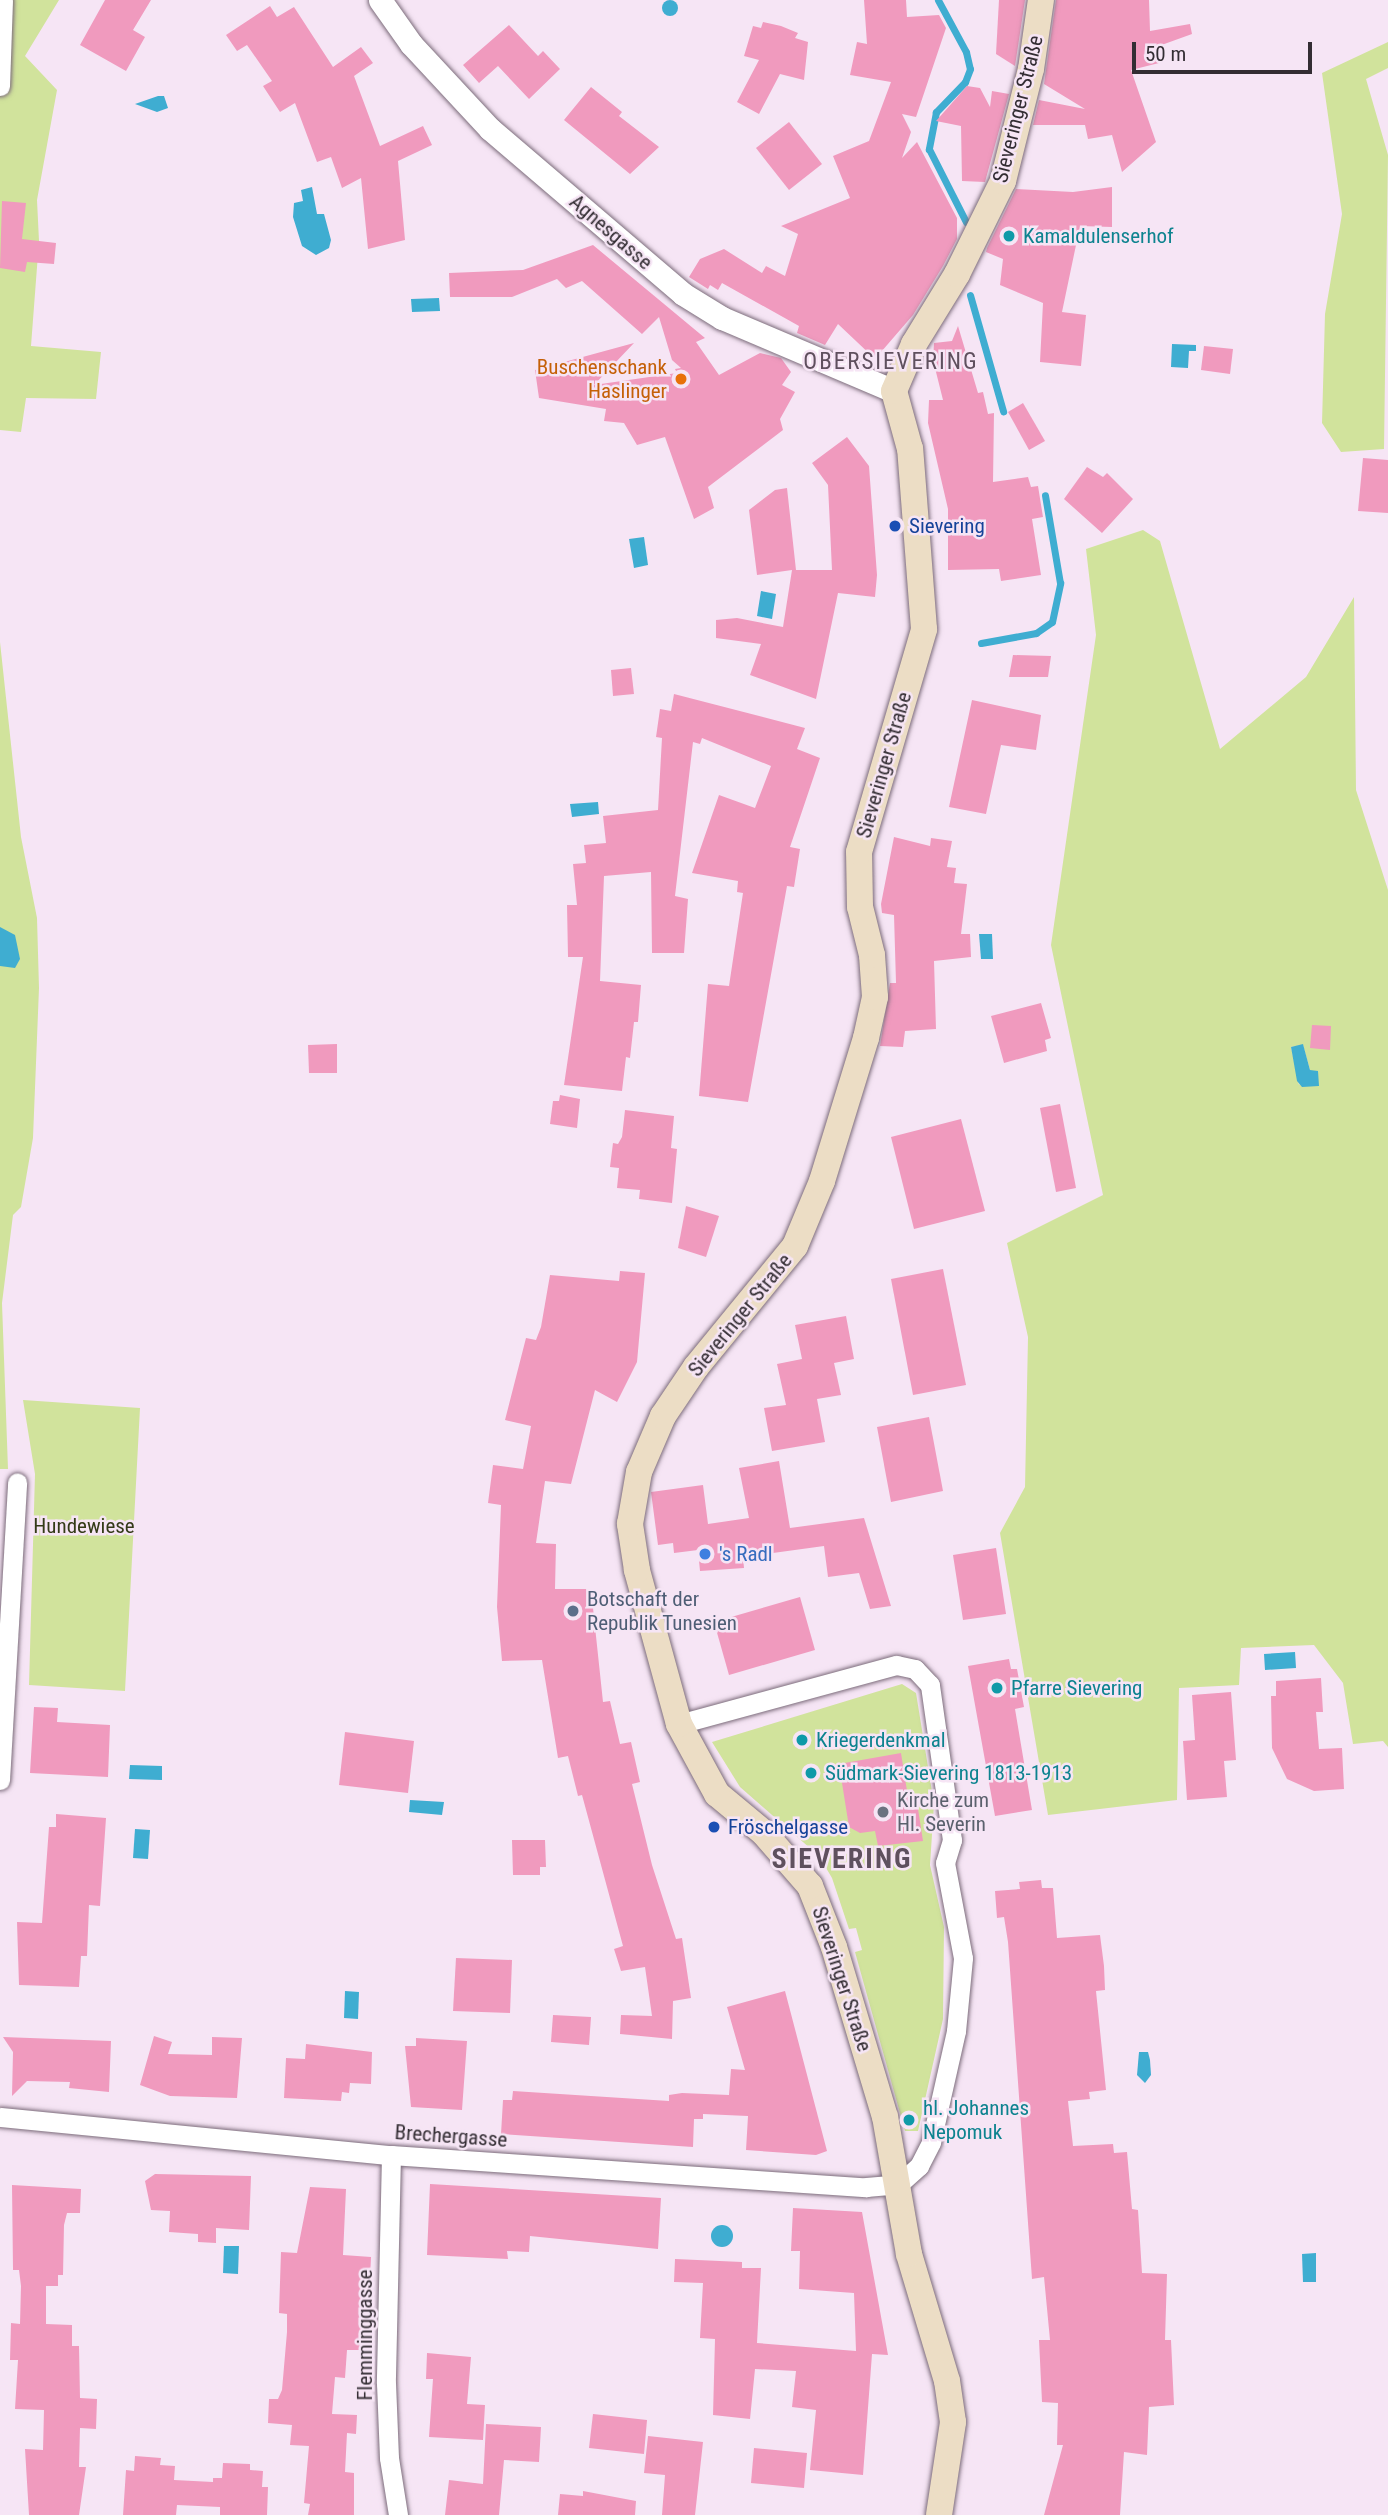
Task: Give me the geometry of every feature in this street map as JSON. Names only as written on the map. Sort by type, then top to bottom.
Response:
[{"type":"main road","name":"Sieveringer Straße","points":[[939,2515],[953,2422],[947,2381],[909,2254],[900,2184],[885,2117],[838,1960],[810,1886],[764,1833],[717,1794],[678,1724],[636,1570],[630,1524],[639,1472],[663,1416],[696,1367],[796,1246],[822,1181],[866,1038],[875,997],[872,955],[860,907],[859,852],[924,629],[910,449],[894,391],[914,344],[957,274],[1003,181],[1028,80],[1041,0]]},
{"type":"street","points":[[0,86],[3,0]]},
{"type":"street","name":"Agnesgasse","points":[[380,0],[411,44],[490,129],[682,294],[722,318],[894,391]]},
{"type":"street","points":[[0,1780],[17,1482]]},
{"type":"street","points":[[678,1724],[896,1665],[915,1669],[930,1685],[952,1840],[945,1863],[963,1958],[956,2031],[931,2142],[919,2166],[900,2184]]},
{"type":"street","name":"Brechergasse","points":[[0,2117],[391,2155],[866,2187],[900,2184]]},
{"type":"street","name":"Flemminggasse","points":[[391,2155],[386,2383],[389,2458],[398,2515]]},
{"type":"green space","points":[[0,0],[59,0],[25,56],[57,90],[37,200],[39,241],[31,346],[101,352],[96,399],[26,398],[21,432],[0,430]]},
{"type":"green space","points":[[1388,42],[1388,68],[1366,79],[1388,155],[1384,449],[1341,452],[1322,423],[1325,314],[1342,214],[1322,73]]},
{"type":"green space","points":[[1143,530],[1160,541],[1220,749],[1306,677],[1354,597],[1356,790],[1388,890],[1388,1747],[1383,1741],[1353,1744],[1343,1683],[1314,1645],[1241,1648],[1239,1685],[1179,1688],[1177,1800],[1048,1815],[1000,1533],[1025,1487],[1028,1337],[1007,1243],[1103,1195],[1051,945],[1096,635],[1086,549]],"holes":[[[1303,1045],[1310,1070],[1299,1085],[1291,1047]]]},
{"type":"green space","points":[[0,642],[21,837],[37,918],[39,988],[33,1138],[21,1207],[13,1215],[2,1303],[8,1469],[0,1469]]},
{"type":"green space","name":"Hundewiese","points":[[23,1400],[140,1408],[125,1691],[29,1685],[35,1474]]},
{"type":"green space","points":[[902,1684],[916,1693],[934,1804],[930,1865],[944,1927],[943,2019],[918,2131],[905,2131],[855,1952],[862,1950],[856,1928],[849,1929],[832,1878],[819,1856],[740,1787],[712,1742]]},
{"type":"water","points":[[667,0],[673,0],[678,8],[676,14],[667,16],[662,11],[662,5]]},
{"type":"water","points":[[164,96],[168,108],[157,112],[135,104]]},
{"type":"water","points":[[312,187],[317,214],[324,214],[331,240],[329,248],[316,255],[302,246],[293,217],[294,203],[303,201],[301,190]]},
{"type":"water","points":[[439,298],[440,311],[412,312],[411,299]]},
{"type":"water","points":[[1172,344],[1196,345],[1196,351],[1189,351],[1188,368],[1171,367]]},
{"type":"water","points":[[644,537],[648,565],[634,568],[629,539]]},
{"type":"water","points":[[761,591],[776,594],[772,619],[757,616]]},
{"type":"water","points":[[598,802],[599,814],[572,817],[570,804]]},
{"type":"water","points":[[0,927],[15,935],[20,959],[15,968],[0,966]]},
{"type":"water","points":[[979,934],[992,934],[993,959],[981,959]]},
{"type":"water","points":[[1303,1044],[1310,1070],[1318,1071],[1319,1086],[1302,1087],[1297,1081],[1291,1047]]},
{"type":"water","points":[[1295,1652],[1296,1668],[1265,1670],[1264,1654]]},
{"type":"water","points":[[130,1765],[162,1766],[162,1780],[129,1779]]},
{"type":"water","points":[[410,1800],[444,1802],[442,1815],[409,1812]]},
{"type":"water","points":[[135,1829],[150,1830],[148,1859],[133,1858]]},
{"type":"water","points":[[345,1991],[359,1992],[358,2019],[344,2018]]},
{"type":"water","points":[[1139,2052],[1148,2052],[1150,2060],[1151,2075],[1145,2083],[1137,2075]]},
{"type":"water","points":[[722,2225],[730,2228],[733,2236],[730,2244],[722,2247],[714,2244],[711,2236],[714,2228]]},
{"type":"water","points":[[224,2246],[239,2246],[238,2274],[223,2273]]},
{"type":"water","points":[[1316,2253],[1316,2282],[1303,2282],[1302,2254]]},
{"type":"building","points":[[105,0],[151,0],[133,30],[145,37],[126,71],[80,45]]},
{"type":"building","points":[[864,0],[906,0],[907,17],[939,15],[946,28],[916,117],[902,114],[911,132],[902,158],[917,142],[957,218],[957,239],[943,266],[913,315],[875,359],[838,324],[825,345],[797,333],[799,326],[722,283],[718,290],[710,285],[708,289],[689,277],[700,259],[724,249],[762,273],[766,266],[785,276],[798,234],[781,226],[850,198],[833,156],[869,141],[891,82],[850,75],[857,42],[867,44]]},
{"type":"building","points":[[999,0],[1025,0],[1015,66],[996,54]]},
{"type":"building","points":[[1056,0],[1149,0],[1150,31],[1190,24],[1192,34],[1156,47],[1159,63],[1131,70],[1156,142],[1122,172],[1112,135],[1088,139],[1085,125],[1033,125],[1039,100],[1085,109],[1044,84]]},
{"type":"building","points":[[270,6],[277,17],[294,7],[333,67],[361,47],[373,63],[354,76],[380,146],[423,126],[432,145],[398,161],[405,240],[368,249],[361,178],[342,188],[331,157],[317,162],[295,103],[280,112],[263,86],[272,81],[247,45],[237,51],[226,35]]},
{"type":"building","points":[[763,22],[798,33],[795,38],[808,42],[804,80],[780,74],[759,114],[737,102],[759,60],[744,56],[753,26],[761,28]]},
{"type":"building","points":[[509,25],[538,56],[543,51],[560,69],[529,99],[498,66],[479,83],[463,65]]},
{"type":"building","points":[[967,86],[980,88],[990,107],[992,91],[1009,94],[985,182],[962,181],[961,126],[936,121]]},
{"type":"building","points":[[591,87],[622,112],[619,116],[659,147],[630,174],[564,120]]},
{"type":"building","points":[[789,122],[822,164],[789,190],[756,148]]},
{"type":"building","points":[[1112,187],[1112,227],[1080,226],[1062,312],[1086,315],[1081,366],[1040,362],[1043,303],[1000,285],[1003,259],[986,252],[987,248],[1016,189],[1073,192]]},
{"type":"building","points":[[2,201],[26,203],[22,239],[56,243],[54,264],[27,262],[25,272],[0,268]]},
{"type":"building","points":[[593,245],[705,338],[696,342],[719,375],[760,353],[781,358],[791,372],[782,385],[795,392],[780,419],[783,430],[708,487],[714,508],[694,519],[665,437],[637,445],[624,423],[604,421],[606,409],[539,398],[535,370],[634,343],[594,385],[677,373],[675,369],[681,368],[672,360],[659,317],[642,334],[582,281],[566,288],[557,279],[512,297],[450,297],[449,273],[523,270]]},
{"type":"building","points":[[958,326],[978,393],[983,392],[988,414],[994,413],[993,482],[1028,477],[1031,487],[1038,486],[1043,517],[1032,519],[1041,575],[1001,581],[999,569],[948,570],[948,509],[928,423],[929,400],[943,400],[933,360],[934,343],[952,341]]},
{"type":"building","points":[[1204,346],[1233,349],[1230,374],[1201,370]]},
{"type":"building","points":[[1023,403],[1045,441],[1029,450],[1008,412]]},
{"type":"building","points":[[847,437],[869,466],[877,575],[875,597],[838,593],[816,699],[750,675],[761,644],[716,638],[716,620],[737,618],[783,627],[792,570],[757,575],[749,510],[775,490],[787,488],[796,570],[832,570],[828,485],[812,463]]},
{"type":"building","points":[[1363,458],[1388,460],[1388,513],[1358,511]]},
{"type":"building","points":[[1087,467],[1103,477],[1107,473],[1133,499],[1102,533],[1064,499]]},
{"type":"building","points":[[1013,655],[1051,656],[1048,677],[1009,677]]},
{"type":"building","points":[[631,668],[634,694],[613,696],[611,670]]},
{"type":"building","points":[[674,694],[805,728],[797,749],[820,758],[790,847],[800,849],[794,887],[787,886],[748,1102],[699,1096],[708,984],[729,986],[743,893],[737,892],[738,881],[692,873],[719,795],[755,808],[771,766],[702,738],[700,744],[693,742],[675,896],[688,899],[684,953],[652,953],[651,872],[604,876],[600,981],[641,985],[638,1022],[634,1022],[630,1058],[626,1057],[622,1091],[564,1085],[583,957],[568,957],[567,905],[577,905],[573,864],[586,863],[584,845],[606,843],[603,816],[658,810],[662,738],[656,737],[660,709],[671,711]]},
{"type":"building","points":[[972,700],[1041,715],[1036,750],[1001,745],[986,814],[949,807]]},
{"type":"building","points":[[894,837],[930,846],[931,838],[952,841],[947,867],[956,868],[954,883],[967,884],[961,934],[970,934],[971,957],[934,961],[936,1029],[905,1031],[903,1047],[880,1046],[890,983],[896,983],[894,915],[882,913],[881,904]]},
{"type":"building","points":[[1041,1003],[1051,1038],[1045,1040],[1047,1051],[1004,1063],[991,1016]]},
{"type":"building","points":[[1312,1025],[1331,1026],[1330,1050],[1310,1048]]},
{"type":"building","points":[[337,1044],[337,1073],[309,1073],[308,1045]]},
{"type":"building","points":[[560,1095],[580,1099],[577,1128],[550,1124],[553,1101],[559,1101]]},
{"type":"building","points":[[1060,1104],[1076,1188],[1056,1192],[1040,1108]]},
{"type":"building","points":[[625,1110],[674,1116],[671,1148],[677,1149],[672,1203],[639,1199],[640,1190],[617,1188],[619,1168],[610,1167],[613,1143],[618,1144],[622,1137]]},
{"type":"building","points":[[961,1119],[985,1211],[914,1229],[891,1137]]},
{"type":"building","points":[[686,1206],[719,1216],[706,1257],[678,1248]]},
{"type":"building","points":[[943,1269],[966,1385],[913,1395],[891,1279]]},
{"type":"building","points":[[620,1271],[645,1273],[637,1362],[617,1402],[595,1390],[571,1484],[545,1481],[536,1543],[556,1544],[555,1589],[591,1589],[603,1702],[610,1701],[620,1744],[631,1742],[640,1782],[632,1784],[652,1865],[676,1939],[682,1938],[691,1998],[673,2001],[672,2039],[620,2034],[621,2015],[652,2016],[645,1967],[621,1971],[614,1949],[623,1946],[582,1795],[578,1796],[568,1756],[558,1758],[542,1660],[502,1661],[497,1607],[501,1505],[488,1503],[493,1465],[523,1469],[531,1426],[505,1420],[526,1338],[536,1340],[541,1327],[550,1275],[619,1281]]},
{"type":"building","points":[[846,1316],[854,1359],[834,1363],[841,1395],[817,1399],[825,1442],[772,1451],[764,1408],[786,1405],[777,1364],[802,1359],[795,1325]]},
{"type":"building","points":[[929,1417],[943,1491],[891,1502],[877,1427]]},
{"type":"building","points":[[779,1461],[790,1528],[864,1518],[891,1606],[870,1609],[859,1573],[828,1577],[824,1546],[743,1557],[744,1568],[700,1571],[698,1550],[674,1553],[673,1543],[658,1545],[651,1492],[703,1485],[708,1524],[749,1518],[739,1468]]},
{"type":"building","points":[[996,1548],[1006,1614],[963,1620],[953,1555]]},
{"type":"building","points":[[800,1597],[815,1650],[729,1675],[714,1622]]},
{"type":"building","points":[[1009,1659],[1011,1669],[1017,1669],[1024,1707],[1015,1709],[1032,1810],[995,1816],[968,1666]]},
{"type":"building","points":[[1321,1678],[1323,1712],[1316,1712],[1319,1749],[1342,1748],[1344,1789],[1314,1791],[1287,1779],[1272,1748],[1271,1696],[1276,1696],[1276,1681]]},
{"type":"building","points":[[1231,1692],[1236,1760],[1224,1761],[1227,1797],[1187,1800],[1183,1741],[1195,1740],[1192,1695]]},
{"type":"building","points":[[34,1707],[58,1708],[57,1722],[110,1725],[108,1777],[30,1773]]},
{"type":"building","points":[[345,1732],[414,1741],[408,1793],[339,1785]]},
{"type":"building","name":"Kirche zum Hl. Severin","points":[[901,1753],[908,1797],[916,1796],[923,1841],[878,1846],[875,1831],[860,1833],[849,1827],[839,1764]]},
{"type":"building","points":[[56,1814],[106,1818],[100,1906],[89,1905],[87,1956],[81,1956],[79,1987],[19,1985],[17,1922],[42,1923],[49,1827],[56,1827]]},
{"type":"building","points":[[512,1840],[545,1840],[546,1867],[540,1867],[540,1875],[513,1875]]},
{"type":"building","points":[[1041,1880],[1042,1888],[1053,1888],[1057,1938],[1100,1935],[1104,1966],[1105,1990],[1096,1991],[1106,2090],[1089,2092],[1090,2099],[1068,2101],[1073,2146],[1113,2144],[1114,2153],[1127,2152],[1132,2209],[1138,2210],[1142,2273],[1167,2274],[1165,2340],[1171,2340],[1174,2405],[1149,2407],[1147,2455],[1124,2452],[1120,2515],[1044,2515],[1063,2445],[1057,2445],[1058,2403],[1042,2402],[1039,2340],[1050,2340],[1044,2277],[1032,2279],[1008,1942],[1004,1917],[997,1918],[995,1891],[1020,1889],[1019,1882]]},
{"type":"building","points":[[456,1958],[512,1960],[510,2013],[453,2011]]},
{"type":"building","points":[[785,1991],[827,2151],[816,2155],[746,2150],[748,2116],[703,2114],[703,2119],[694,2119],[693,2147],[501,2134],[503,2100],[512,2100],[513,2091],[669,2101],[669,2095],[682,2093],[729,2095],[731,2069],[745,2070],[727,2007]]},
{"type":"building","points":[[553,2015],[591,2017],[589,2045],[551,2042]]},
{"type":"building","points":[[154,2036],[172,2042],[168,2054],[212,2055],[212,2037],[242,2038],[237,2098],[170,2096],[140,2085]]},
{"type":"building","points":[[3,2037],[111,2041],[109,2092],[69,2088],[70,2082],[27,2081],[12,2096],[13,2052]]},
{"type":"building","points":[[416,2038],[467,2041],[462,2110],[411,2107],[405,2046],[416,2046]]},
{"type":"building","points":[[306,2044],[372,2052],[371,2084],[350,2083],[349,2093],[342,2092],[341,2101],[284,2098],[286,2058],[305,2059]]},
{"type":"building","points":[[155,2174],[251,2176],[249,2230],[216,2228],[216,2243],[198,2242],[198,2234],[169,2232],[170,2211],[151,2210],[145,2181]]},
{"type":"building","points":[[430,2184],[661,2198],[658,2249],[530,2236],[529,2252],[507,2251],[508,2259],[427,2255]]},
{"type":"building","points":[[12,2185],[81,2189],[80,2213],[67,2213],[64,2225],[63,2275],[58,2275],[58,2286],[46,2286],[46,2324],[72,2325],[72,2346],[79,2346],[80,2398],[97,2399],[96,2429],[80,2428],[79,2467],[86,2467],[79,2515],[29,2515],[25,2449],[43,2450],[44,2410],[15,2409],[18,2360],[10,2360],[11,2323],[20,2324],[21,2286],[19,2270],[13,2270]]},
{"type":"building","points":[[310,2187],[346,2189],[343,2255],[371,2257],[367,2350],[347,2350],[345,2378],[335,2377],[332,2414],[357,2415],[356,2434],[347,2433],[345,2472],[354,2473],[354,2515],[308,2515],[310,2504],[304,2503],[309,2446],[290,2445],[292,2425],[268,2423],[269,2399],[278,2399],[282,2390],[287,2332],[287,2314],[279,2313],[281,2252],[297,2253]]},
{"type":"building","points":[[793,2208],[862,2212],[888,2355],[872,2354],[863,2475],[810,2470],[816,2410],[792,2407],[796,2371],[755,2369],[750,2419],[713,2415],[715,2339],[700,2338],[703,2283],[674,2282],[675,2259],[742,2262],[742,2268],[761,2268],[757,2343],[856,2351],[854,2293],[799,2289],[800,2251],[791,2251]]},
{"type":"building","points":[[427,2353],[471,2357],[467,2404],[485,2405],[483,2440],[429,2437],[433,2379],[426,2379]]},
{"type":"building","points":[[593,2414],[647,2420],[644,2454],[589,2448]]},
{"type":"building","points":[[486,2424],[541,2427],[539,2462],[504,2460],[499,2515],[445,2515],[449,2480],[483,2484]]},
{"type":"building","points":[[648,2436],[703,2442],[695,2515],[662,2515],[665,2475],[644,2473]]},
{"type":"building","points":[[754,2448],[807,2453],[804,2488],[751,2483]]},
{"type":"building","points":[[135,2456],[161,2458],[160,2465],[175,2466],[174,2480],[213,2482],[213,2478],[222,2478],[223,2463],[250,2464],[250,2470],[263,2471],[262,2487],[268,2487],[267,2515],[220,2515],[220,2507],[177,2505],[176,2515],[123,2515],[126,2470],[134,2471]]},
{"type":"building","points":[[583,2491],[636,2501],[635,2515],[558,2515],[560,2494],[583,2496]]},
{"type":"waterway","points":[[938,0],[966,52],[970,69],[965,82],[936,112],[929,149],[966,222]]},
{"type":"waterway","points":[[970,295],[1003,411]]},
{"type":"waterway","points":[[981,643],[1036,633],[1052,622],[1060,583],[1045,495]]},
{"type":"place","name":"Kamaldulenserhof","points":[[1009,236]]},
{"type":"place","name":"Buschenschank Haslinger","points":[[681,379]]},
{"type":"place","name":"Sievering","points":[[895,526]]},
{"type":"place","name":"'s Radl","points":[[705,1554]]},
{"type":"place","name":"Botschaft der Republik Tunesien","points":[[573,1611]]},
{"type":"place","name":"Pfarre Sievering","points":[[997,1688]]},
{"type":"place","name":"Kriegerdenkmal","points":[[802,1740]]},
{"type":"place","name":"Südmark-Sievering 1813-1913","points":[[811,1773]]},
{"type":"place","name":"Kirche zum Hl. Severin","points":[[883,1812]]},
{"type":"place","name":"Fröschelgasse","points":[[714,1827]]},
{"type":"place","name":"hl. Johannes Nepomuk","points":[[909,2120]]},
{"type":"district","name":"OBERSIEVERING","points":[[891,362]]},
{"type":"district","name":"SIEVERING","points":[[842,1859]]}]
